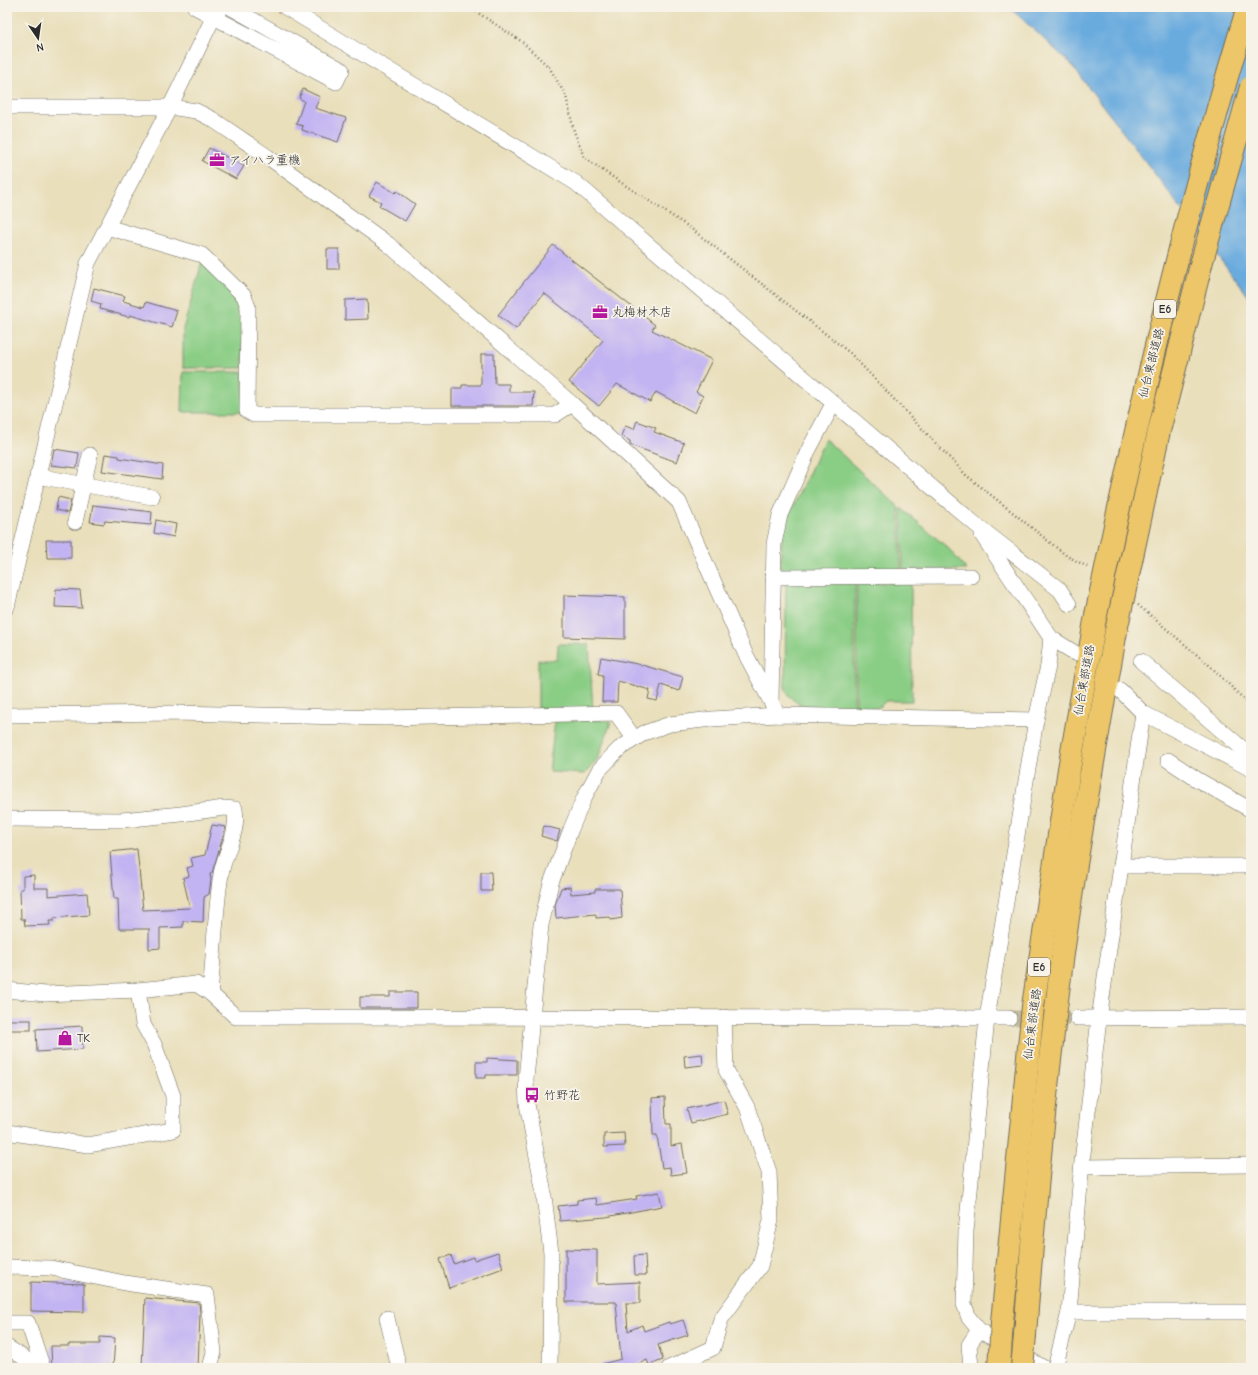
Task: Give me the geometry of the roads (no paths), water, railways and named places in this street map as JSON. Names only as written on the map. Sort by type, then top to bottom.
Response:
[{"type":"highway","name":"仙台東部道路","points":[[999,1368],[1002,1322],[1033,1006],[1069,769],[1096,615],[1135,429],[1176,263],[1248,7]]},
{"type":"highway","name":"仙台東部道路","points":[[1022,1368],[1043,1120],[1057,1006],[1073,885],[1116,631],[1159,431],[1202,261],[1251,87]]},
{"type":"street","points":[[195,7],[218,12],[336,82],[342,70],[230,7]]},
{"type":"street","points":[[285,7],[576,183],[975,524],[1060,590],[1069,604]]},
{"type":"street","points":[[7,607],[88,263],[218,12]]},
{"type":"street","points":[[7,107],[170,107],[196,110],[212,119],[268,157],[388,244],[572,404],[679,502],[745,653],[775,709]]},
{"type":"street","points":[[107,227],[202,255],[244,296],[248,307],[247,411],[254,415],[555,415],[572,404]]},
{"type":"street","points":[[775,709],[774,544],[780,515],[808,451],[833,404]]},
{"type":"street","points":[[75,522],[90,454]]},
{"type":"street","points":[[37,476],[152,498]]},
{"type":"street","points":[[975,524],[1051,638],[1076,652]]},
{"type":"street","points":[[773,577],[970,576]]},
{"type":"street","points":[[1044,1368],[979,1330],[969,1318],[964,1304],[966,1231],[987,1018],[1036,720],[1048,666],[1051,638]]},
{"type":"street","points":[[1141,661],[1251,756]]},
{"type":"street","points":[[1120,690],[1143,713],[1251,769]]},
{"type":"street","points":[[550,1368],[551,1253],[543,1188],[527,1104],[526,1079],[541,925],[551,883],[566,842],[584,798],[599,770],[619,748],[644,733],[670,724],[775,709],[1036,720]]},
{"type":"street","points":[[7,715],[176,713],[384,718],[616,713],[634,738]]},
{"type":"street","points":[[1055,1368],[1069,1312],[1082,1166],[1098,1019],[1143,713]]},
{"type":"street","points":[[1168,760],[1198,780],[1251,810]]},
{"type":"street","points":[[7,818],[122,820],[224,808],[235,809],[237,816],[233,841],[224,860],[218,894],[210,993]]},
{"type":"street","points":[[1120,866],[1251,866]]},
{"type":"street","points":[[7,990],[45,994],[138,990],[196,984],[210,993],[236,1017],[1009,1018]]},
{"type":"street","points":[[7,1132],[88,1145],[173,1130],[173,1096],[154,1044],[143,1024],[138,990]]},
{"type":"street","points":[[669,1368],[714,1348],[722,1319],[760,1266],[771,1220],[769,1172],[747,1107],[726,1070],[724,1017]]},
{"type":"street","points":[[1077,1018],[1251,1017]]},
{"type":"street","points":[[1082,1166],[1251,1165]]},
{"type":"street","points":[[7,1267],[51,1268],[125,1283],[207,1295],[214,1352],[210,1368]]},
{"type":"street","points":[[1069,1312],[1251,1312]]},
{"type":"street","points":[[388,1318],[399,1368]]},
{"type":"street","points":[[7,1323],[28,1323],[42,1368]]},
{"type":"street","points":[[971,1368],[969,1345],[979,1330]]},
{"type":"street","points":[[7,1346],[42,1368]]},
{"type":"water","points":[[1009,7],[1251,7],[1251,309],[1249,297],[1070,63]]},
{"type":"tunnel","points":[[1009,1018],[1077,1018]]},
{"type":"place","name":"アイハラ重機","points":[[217,160]]},
{"type":"place","name":"丸梅材木店","points":[[600,312]]},
{"type":"place","name":"TK","points":[[65,1038]]},
{"type":"place","name":"竹野花","points":[[532,1095]]}]
